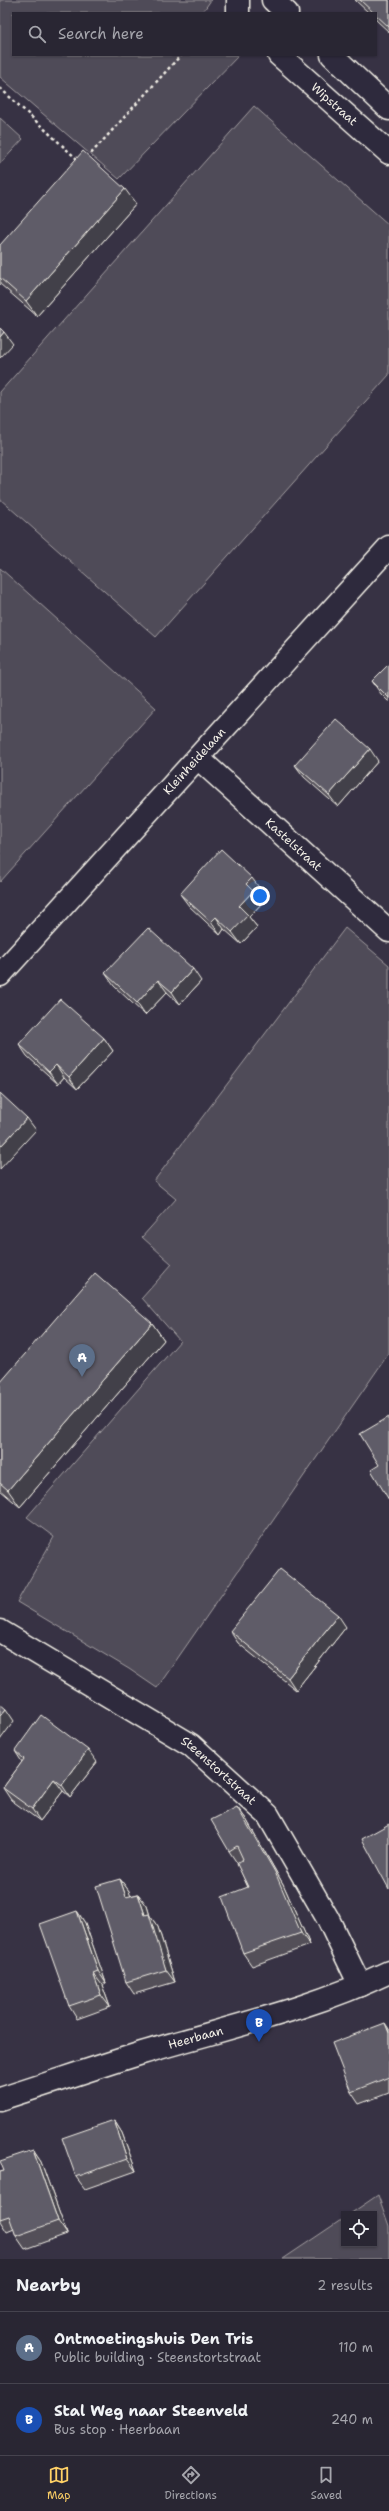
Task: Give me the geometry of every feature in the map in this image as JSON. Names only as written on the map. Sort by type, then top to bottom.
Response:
[{"type":"street","points":[[238,0],[238,12]]},
{"type":"street","points":[[273,0],[286,12]]},
{"type":"street","name":"Wipstraat","points":[[280,56],[389,153]]},
{"type":"street","points":[[333,56],[389,109]]},
{"type":"street","name":"Kleinheidelaan","points":[[0,975],[389,547]]},
{"type":"street","name":"Kastelstraat","points":[[198,758],[389,931]]},
{"type":"street","name":"Steenstortstraat","points":[[0,1631],[191,1745],[268,1815],[328,1919],[360,1985]]},
{"type":"street","name":"Heerbaan","points":[[0,2099],[142,2054],[286,2013],[360,1985],[389,1972]]},
{"type":"path","points":[[0,88],[82,163],[180,56]]},
{"type":"shaded area","points":[[0,0],[211,0],[203,12],[12,12],[12,56],[238,56],[119,179],[0,77]]},
{"type":"shaded area","points":[[254,106],[389,225],[389,375],[156,637],[0,499],[0,392]]},
{"type":"shaded area","points":[[0,118],[23,139],[0,164]]},
{"type":"shaded area","points":[[0,568],[156,708],[0,882]]},
{"type":"shaded area","points":[[345,928],[389,965],[389,1353],[157,1688],[129,1669],[17,1602],[54,1537],[27,1517],[180,1341],[142,1298],[172,1264],[142,1237],[176,1199],[154,1181]]},
{"type":"shaded area","points":[[378,2195],[389,2226],[389,2259],[283,2259],[341,2220],[341,2247],[377,2247],[377,2211],[354,2211]]},
{"type":"building","points":[[360,0],[389,0],[389,27],[377,16],[377,12],[373,12]]},
{"type":"building","points":[[83,151],[125,189],[26,301],[0,278],[0,245]]},
{"type":"building","points":[[0,328],[4,332],[0,337]]},
{"type":"building","points":[[389,664],[389,698],[372,681]]},
{"type":"building","points":[[336,719],[370,749],[329,795],[295,765]]},
{"type":"building","points":[[221,849],[252,878],[246,884],[253,891],[239,906],[248,915],[232,932],[216,917],[211,922],[180,894]]},
{"type":"building","points":[[148,928],[193,969],[172,992],[158,980],[137,1003],[105,973]]},
{"type":"building","points":[[60,999],[104,1038],[69,1077],[56,1065],[49,1072],[19,1044]]},
{"type":"building","points":[[0,1093],[27,1118],[0,1147]]},
{"type":"building","points":[[95,1273],[152,1323],[8,1490],[0,1483],[0,1383]]},
{"type":"building","points":[[389,1417],[389,1500],[371,1470],[379,1465],[360,1434]]},
{"type":"building","points":[[280,1569],[338,1615],[288,1678],[230,1631]]},
{"type":"building","points":[[0,1704],[6,1709],[0,1716]]},
{"type":"building","points":[[41,1715],[88,1750],[62,1785],[54,1779],[32,1809],[3,1788],[24,1759],[15,1751]]},
{"type":"building","points":[[237,1807],[275,1872],[301,1933],[243,1953],[222,1897],[248,1887],[237,1864],[243,1859],[237,1846],[229,1851],[211,1820]]},
{"type":"building","points":[[389,1824],[389,1889],[362,1839]]},
{"type":"building","points":[[120,1879],[126,1897],[138,1894],[145,1915],[149,1914],[166,1970],[126,1982],[96,1886]]},
{"type":"building","points":[[77,1911],[98,1971],[93,1973],[101,1995],[69,2006],[40,1924]]},
{"type":"building","points":[[385,2023],[389,2033],[389,2077],[351,2092],[332,2043]]},
{"type":"building","points":[[114,2120],[127,2159],[76,2177],[62,2138]]},
{"type":"building","points":[[33,2150],[58,2221],[16,2236],[9,2216],[0,2219],[0,2172],[4,2171],[0,2161]]},
{"type":"place","name":"Ontmoetingshuis Den Tris","points":[[82,1377]]},
{"type":"place","name":"Stal Weg naar Steenveld","points":[[259,2042]]}]
